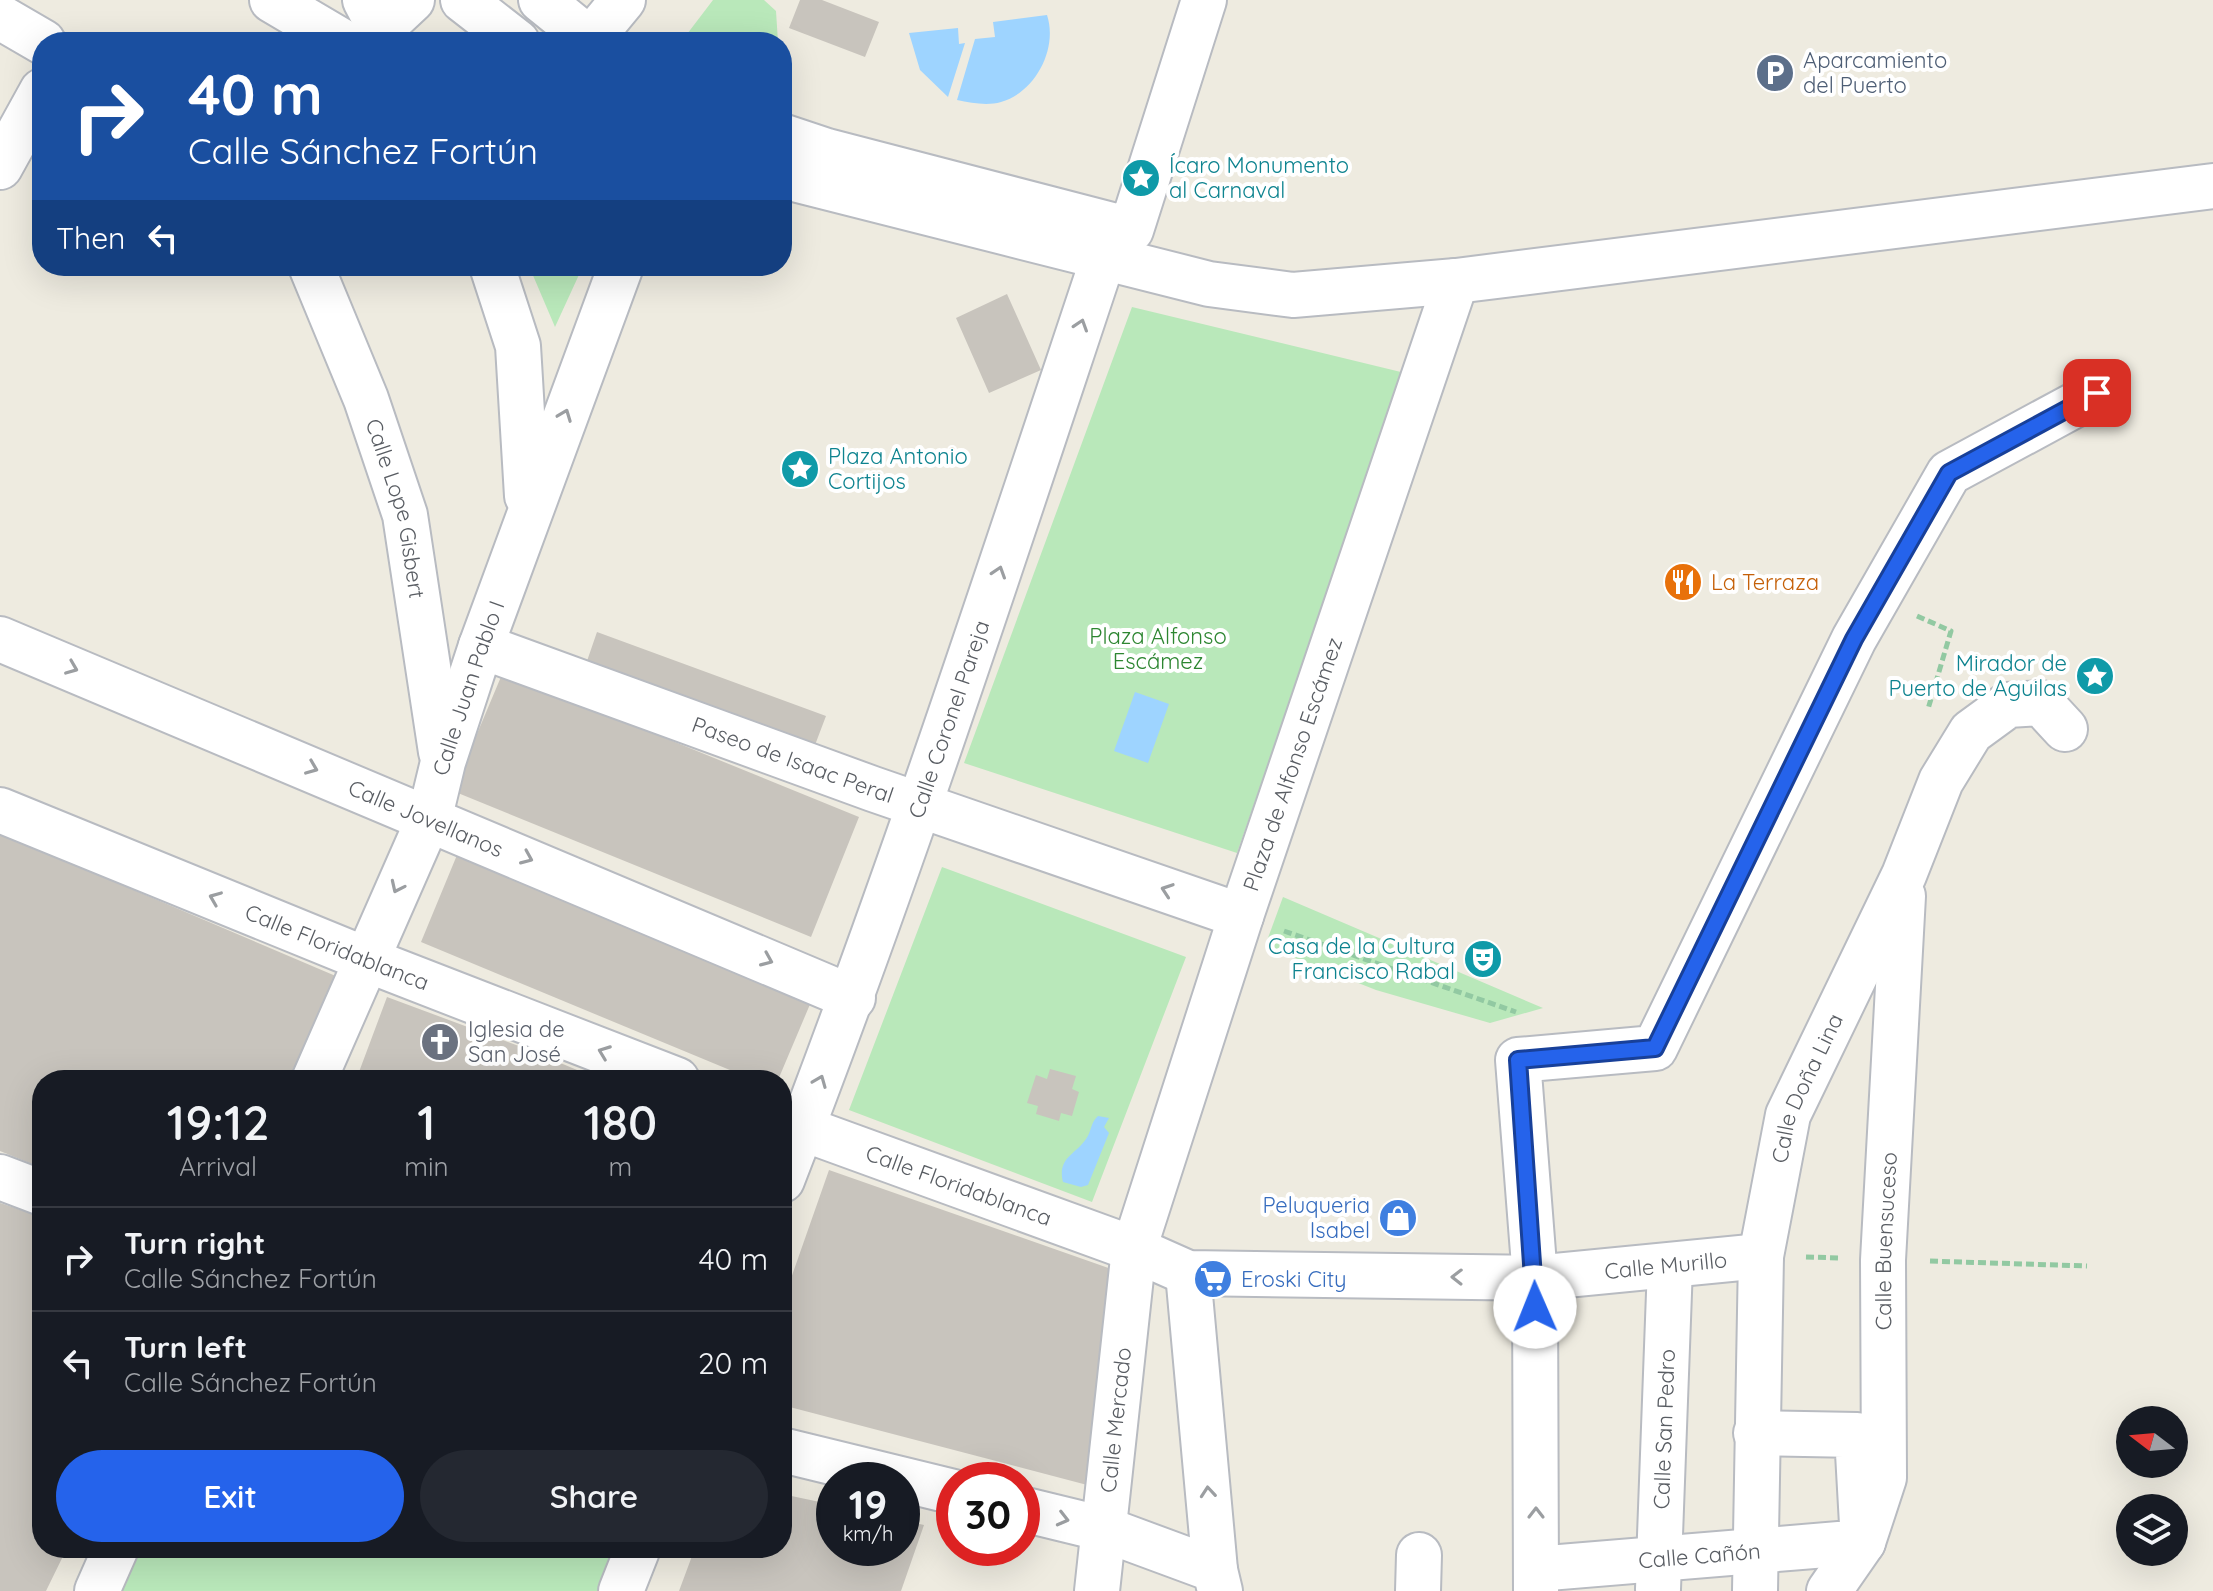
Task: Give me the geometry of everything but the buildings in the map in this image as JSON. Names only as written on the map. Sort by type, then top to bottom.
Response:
[{"type":"street","points":[[272,0],[378,23]]},
{"type":"street","points":[[463,0],[504,32]]},
{"type":"street","points":[[541,0],[580,32]]},
{"type":"street","points":[[598,32],[623,0]]},
{"type":"street","points":[[792,139],[1131,230],[1204,0]]},
{"type":"street","points":[[0,17],[32,36]]},
{"type":"street","points":[[0,167],[32,109]]},
{"type":"street","points":[[792,178],[1209,284],[1293,295],[1456,281],[2213,186]]},
{"type":"street","name":"Calle Coronel Pareja","points":[[792,1125],[853,998],[921,805],[1104,256]]},
{"type":"street","name":"Calle Lope Gisbert","points":[[315,276],[366,399],[405,515],[443,762]]},
{"type":"street","name":"Calle Juan Pablo I","points":[[495,276],[518,346],[528,514]]},
{"type":"street","name":"Calle Juan Pablo I","points":[[318,1070],[430,816],[443,762],[481,646],[617,276]]},
{"type":"street","name":"Plaza de Alfonso Escámez","points":[[1134,1249],[1241,916],[1456,281]]},
{"type":"street","points":[[1536,1580],[1535,1278],[1518,1060],[1655,1048],[1876,598],[1949,473],[2097,393]]},
{"type":"street","name":"Calle Jovellanos","points":[[0,639],[430,816],[853,998]]},
{"type":"street","name":"Paseo de Isaac Peral","points":[[481,646],[921,805],[1241,916]]},
{"type":"street","name":"Calle Doña Lina","points":[[1755,1570],[1761,1256],[1788,1115],[1904,875],[1941,781],[1971,732],[2008,705],[2041,703],[2065,729]]},
{"type":"street","name":"Calle Floridablanca","points":[[0,810],[365,959],[651,1070]]},
{"type":"street","name":"Calle Buensuceso","points":[[1829,1591],[1863,1542],[1884,1478],[1883,1260],[1904,875]]},
{"type":"street","name":"Calle Floridablanca","points":[[792,1125],[1134,1249],[1188,1273]]},
{"type":"street","points":[[0,1177],[32,1189]]},
{"type":"street","name":"Calle Mercado","points":[[1097,1591],[1134,1249]]},
{"type":"street","name":"Calle Murillo","points":[[1188,1273],[1535,1278],[1761,1256]]},
{"type":"street","name":"Calle San Pedro","points":[[1658,1576],[1670,1266]]},
{"type":"street","points":[[1040,1513],[1104,1529],[1218,1580],[1188,1273]]},
{"type":"street","points":[[1756,1433],[1857,1435],[1863,1542]]},
{"type":"street","points":[[792,1452],[936,1488]]},
{"type":"street","name":"Calle Cañón","points":[[1536,1580],[1755,1570],[1863,1542]]},
{"type":"street","points":[[97,1591],[112,1558]]},
{"type":"street","points":[[621,1591],[634,1558]]},
{"type":"path","points":[[1876,598],[1951,631],[1924,721]]},
{"type":"path","points":[[1241,916],[1499,1005]]},
{"type":"green space","points":[[713,0],[764,0],[776,11],[777,32],[689,32]]},
{"type":"green space","points":[[533,276],[578,276],[555,327]]},
{"type":"green space","name":"Plaza Alfonso Escámez","points":[[1132,307],[1405,373],[1237,853],[964,763]]},
{"type":"green space","points":[[942,867],[1186,957],[1092,1202],[849,1110]]},
{"type":"green space","points":[[1283,897],[1543,1008],[1490,1023],[1376,990],[1265,946]]},
{"type":"green space","points":[[133,1558],[611,1558],[599,1591],[120,1591]]},
{"type":"water","points":[[1047,15],[1050,28],[1047,54],[1034,79],[1024,89],[996,103],[957,100],[975,39],[995,37],[993,22]]},
{"type":"water","points":[[958,28],[959,44],[965,43],[948,97],[920,70],[909,33]]},
{"type":"water","points":[[1135,692],[1169,704],[1148,763],[1114,751]]},
{"type":"water","points":[[1098,1116],[1109,1118],[1104,1127],[1109,1133],[1088,1185],[1081,1187],[1063,1182],[1065,1162],[1086,1139]]},
{"type":"place","name":"Aparcamiento del Puerto","points":[[1775,73]]},
{"type":"place","name":"Ícaro Monumento al Carnaval","points":[[1141,178]]},
{"type":"place","name":"Plaza Antonio Cortijos","points":[[800,469]]},
{"type":"place","name":"La Terraza","points":[[1683,582]]},
{"type":"place","name":"Mirador de Puerto de Aguilas","points":[[2095,676]]},
{"type":"place","name":"Casa de la Cultura Francisco Rabal","points":[[1483,959]]},
{"type":"place","name":"Iglesia de San José","points":[[440,1042]]},
{"type":"place","name":"Peluqueria Isabel","points":[[1398,1218]]},
{"type":"place","name":"Eroski City","points":[[1213,1279]]},
{"type":"route","points":[[1535,1307],[1518,1060],[1655,1048],[1854,639],[1949,473],[2097,393]]}]
